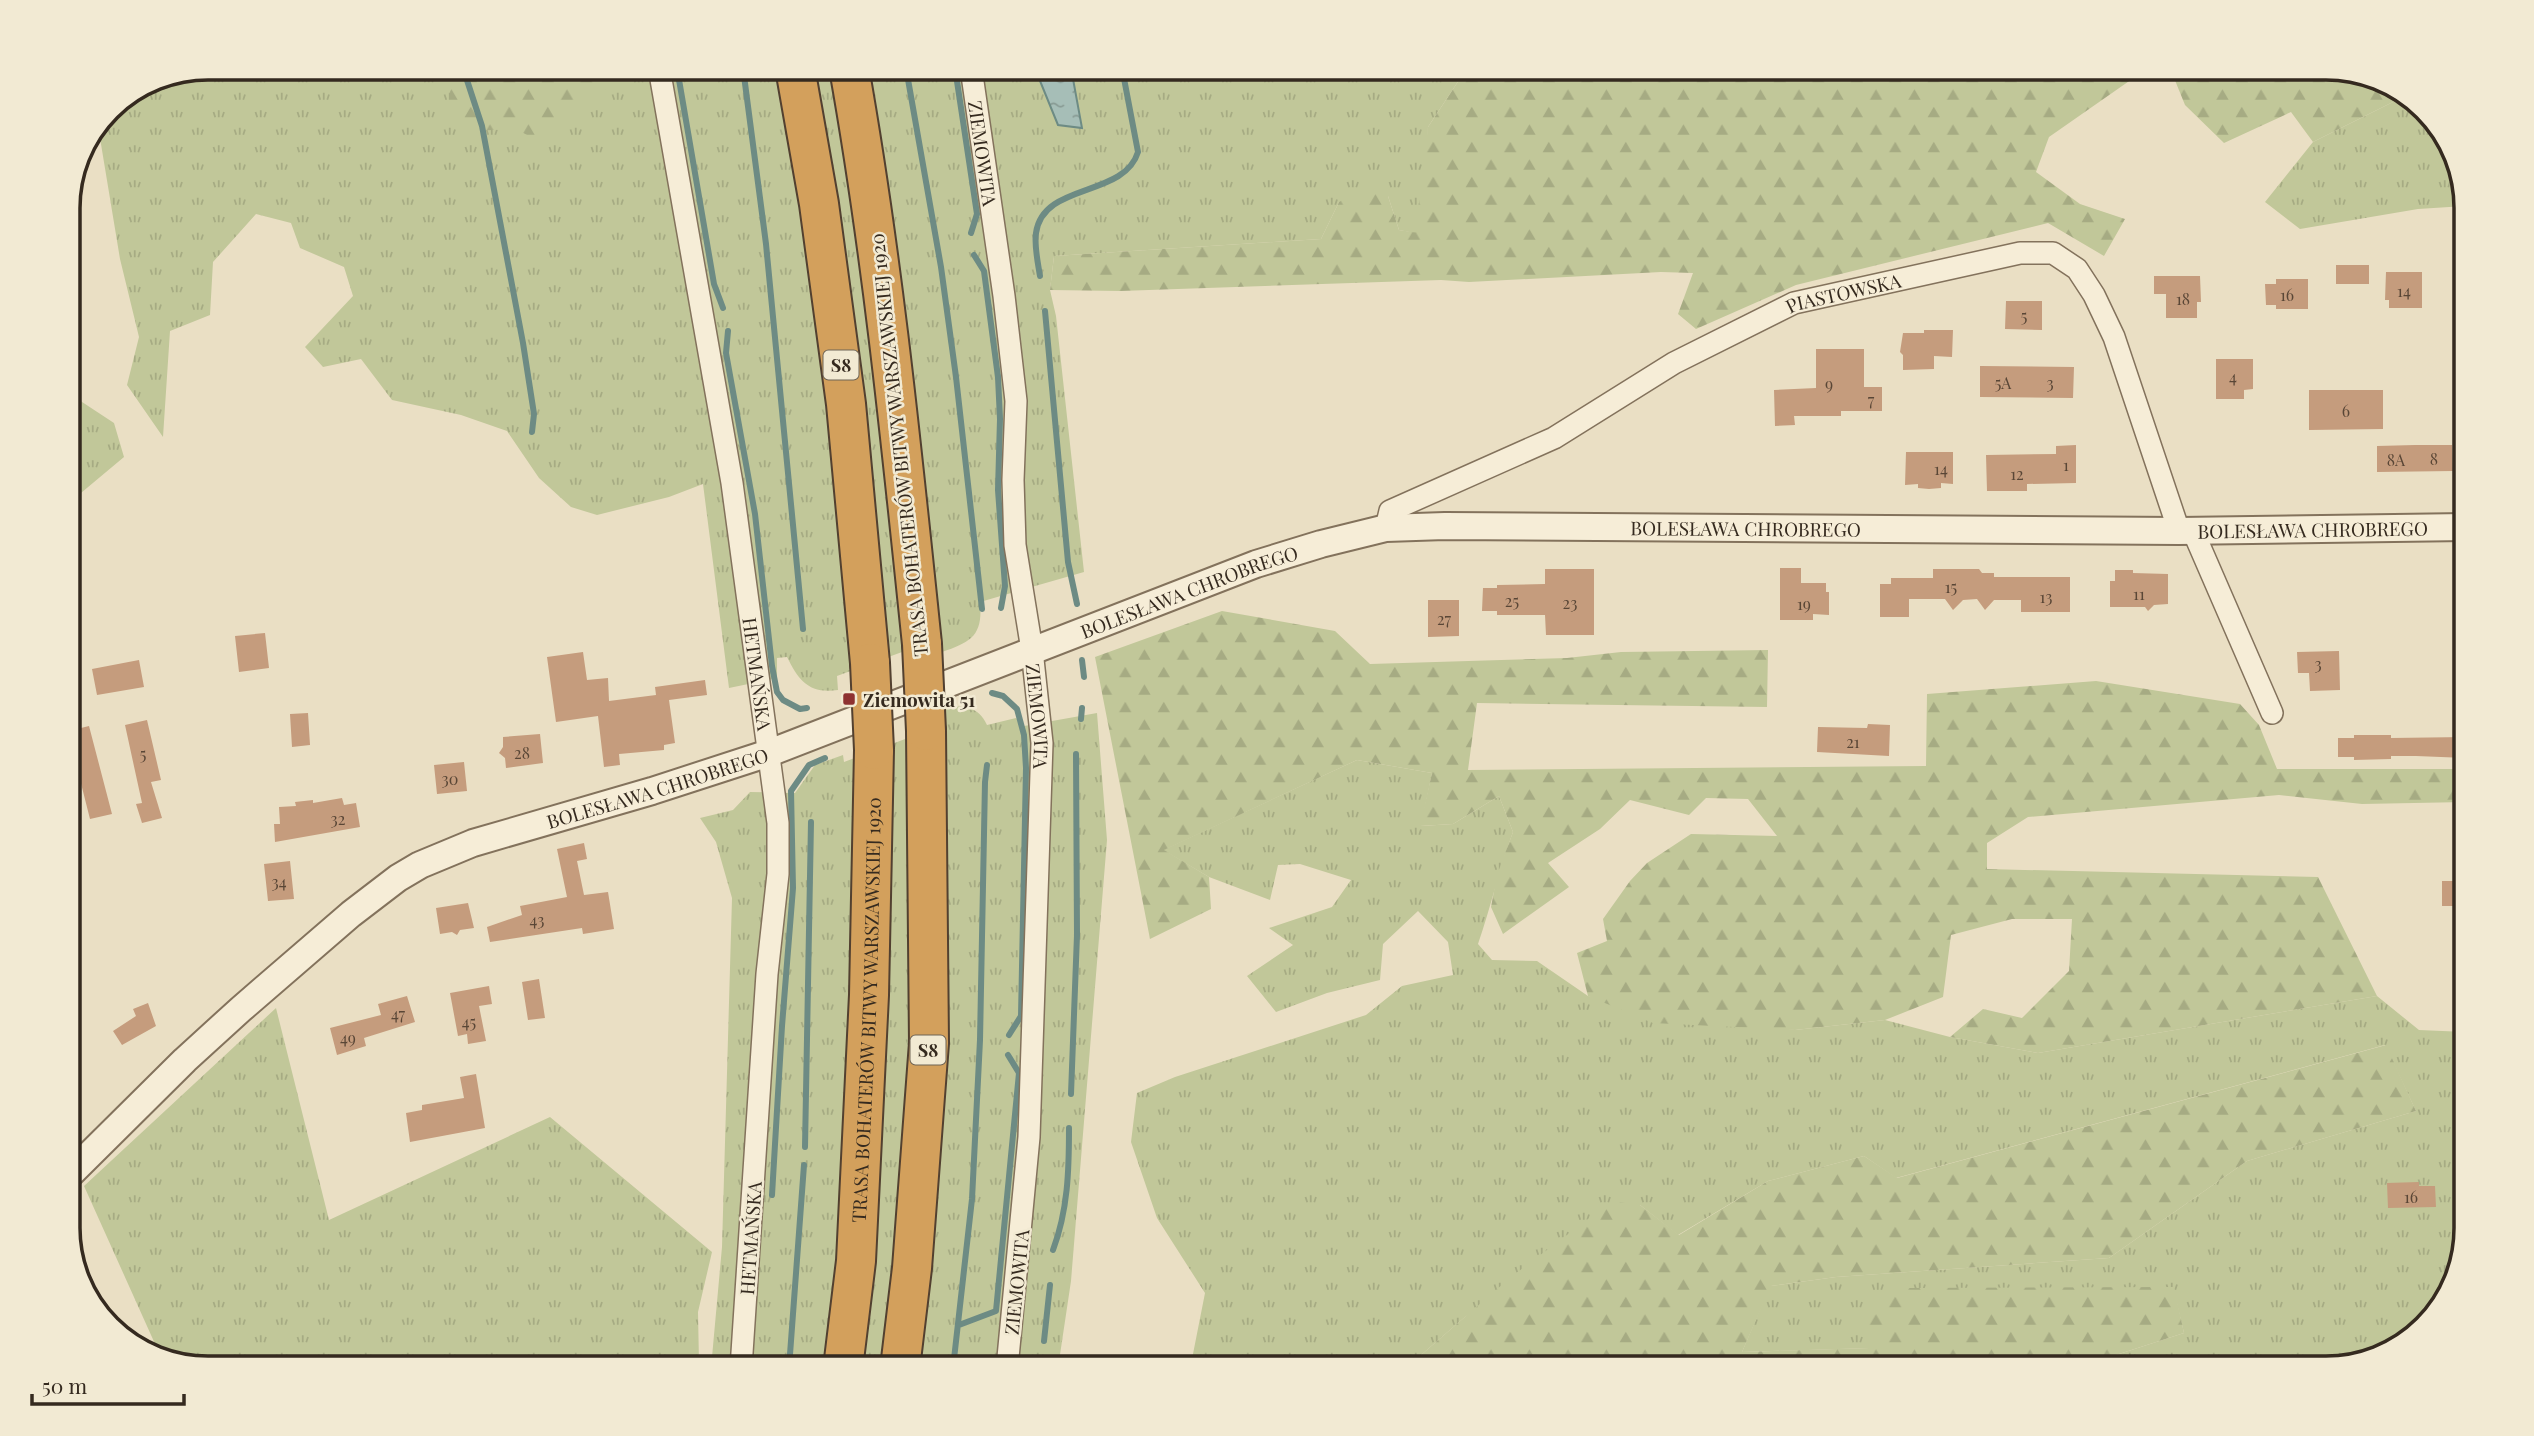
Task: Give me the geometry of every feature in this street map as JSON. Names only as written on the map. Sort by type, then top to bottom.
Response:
[{"type":"highway","name":"TRASA BOHATERÓW BITWY WARSZAWSKIEJ 1920","points":[[797,80],[819,204],[846,404],[870,663],[874,750],[869,995],[856,1261],[844,1356]]},
{"type":"highway","name":"TRASA BOHATERÓW BITWY WARSZAWSKIEJ 1920","points":[[851,80],[863,146],[897,401],[922,644],[926,732],[929,1043],[912,1268],[901,1356]]},
{"type":"street","name":"HETMAŃSKA","points":[[661,80],[732,483],[754,660],[778,814],[778,874],[767,974],[742,1356]]},
{"type":"street","name":"ZIEMOWITA","points":[[973,80],[1016,401],[1013,480],[1015,545],[1032,650],[1042,743],[1029,1137],[1008,1356]]},
{"type":"street","name":"PIASTOWSKA","points":[[1386,528],[1390,511],[1554,438],[1674,363],[1794,303],[2020,253],[2053,253],[2077,269],[2094,295],[2114,337],[2186,531]]},
{"type":"street","name":"BOLESŁAWA CHROBREGO","points":[[81,1163],[185,1060],[241,1009],[351,914],[398,878],[420,865],[473,843],[665,787],[769,753],[1256,564],[1321,544],[1386,528],[1445,526],[2186,531],[2453,527]]},
{"type":"street","points":[[2186,531],[2272,713]]},
{"type":"green space","points":[[208,80],[1459,80],[1428,127],[1425,235],[1399,230],[1388,196],[1339,202],[1321,239],[1054,256],[1050,290],[1056,316],[1084,572],[980,602],[980,622],[977,630],[961,645],[942,652],[940,638],[837,676],[838,690],[812,688],[796,673],[787,657],[777,658],[777,678],[729,688],[703,484],[669,497],[597,515],[571,507],[539,478],[507,431],[461,415],[392,400],[361,359],[323,367],[305,347],[353,296],[344,267],[300,248],[291,223],[256,214],[213,262],[210,315],[170,331],[163,437],[127,385],[139,337],[120,259],[100,140],[130,107],[159,90],[183,83]]},
{"type":"green space","points":[[450,80],[604,80],[609,87],[573,109],[540,142],[516,129],[470,131],[449,107]]},
{"type":"green space","points":[[1459,80],[2131,80],[2049,137],[2036,172],[2080,204],[2125,219],[2104,256],[2048,223],[1796,285],[1696,329],[1678,314],[1693,273],[1661,272],[1469,282],[1441,280],[1120,291],[1050,290],[1054,256],[1321,239],[1339,202],[1360,189],[1388,196],[1399,230],[1425,234],[1418,213],[1428,127]]},
{"type":"green space","points":[[2175,80],[2326,80],[2359,85],[2395,101],[2313,142],[2291,112],[2224,143],[2185,105]]},
{"type":"green space","points":[[2395,101],[2416,118],[2436,144],[2449,175],[2453,207],[2418,209],[2300,229],[2265,202],[2313,142]]},
{"type":"green space","points":[[81,401],[114,423],[124,457],[81,493]]},
{"type":"green space","points":[[1222,611],[1335,631],[1370,664],[1567,658],[1621,652],[1768,650],[1767,707],[1477,703],[1468,770],[1926,766],[1927,694],[2096,681],[2240,704],[2259,725],[2277,769],[2454,769],[2454,802],[2362,804],[2279,795],[2028,817],[1987,843],[1987,869],[2318,877],[2377,996],[2038,1053],[1950,1037],[1983,1009],[2022,1018],[2069,971],[2072,919],[2012,919],[1951,935],[1943,997],[1885,1020],[1795,1030],[1653,1023],[1588,996],[1577,953],[1607,941],[1603,919],[1630,881],[1647,863],[1691,834],[1777,836],[1748,799],[1706,798],[1689,815],[1630,800],[1600,829],[1548,863],[1569,887],[1503,934],[1491,907],[1497,875],[1513,832],[1499,796],[1453,824],[1420,826],[1432,773],[1357,760],[1164,850],[1209,877],[1211,909],[1150,939],[1095,657]]},
{"type":"green space","points":[[945,706],[975,710],[987,725],[1016,718],[1024,726],[1097,713],[1107,840],[1071,1281],[1060,1356],[712,1356],[722,1247],[732,898],[716,842],[700,818],[733,810],[750,792],[795,793],[815,765],[843,755],[844,762],[945,724]]},
{"type":"green space","points":[[1357,760],[1432,773],[1421,826],[1453,824],[1499,796],[1513,832],[1478,944],[1492,960],[1537,961],[1588,996],[1795,1030],[1885,1020],[1950,1037],[2038,1053],[2377,996],[2419,1030],[2454,1031],[2454,1228],[2444,1277],[2427,1306],[2404,1329],[2375,1346],[2326,1356],[2113,1356],[2184,1333],[2173,1287],[1870,1348],[1742,1352],[1770,1286],[1836,1277],[2109,1258],[2247,1161],[2416,1111],[2385,1045],[1896,1178],[1864,1156],[1768,1181],[1678,1235],[1640,1205],[1465,1317],[1420,1356],[1193,1356],[1205,1293],[1157,1218],[1131,1142],[1137,1093],[1175,1077],[1366,1015],[1402,986],[1453,975],[1448,942],[1418,911],[1383,944],[1380,980],[1327,993],[1276,1012],[1247,976],[1293,945],[1269,928],[1332,907],[1351,880],[1300,864],[1278,865],[1270,900],[1209,877],[1163,850]]},
{"type":"green space","points":[[276,1008],[329,1220],[550,1117],[712,1252],[698,1312],[699,1356],[208,1356],[175,1351],[155,1344],[84,1186]]},
{"type":"green space","points":[[2386,1045],[2416,1111],[2247,1161],[2109,1258],[1836,1277],[1771,1286],[1742,1352],[1869,1348],[1867,1295],[1909,1288],[2174,1287],[2184,1333],[2113,1356],[1420,1356],[1511,1277],[1612,1201],[1640,1205],[1679,1235],[1768,1181],[1864,1156],[1897,1178]]},
{"type":"water","points":[[1040,80],[1073,80],[1082,128],[1058,125]]},
{"type":"building","points":[[2336,265],[2369,265],[2369,284],[2336,284]]},
{"type":"building","points":[[2386,272],[2422,272],[2422,308],[2389,308],[2389,300],[2385,300]]},
{"type":"building","points":[[2154,276],[2200,276],[2201,302],[2197,302],[2197,318],[2166,318],[2166,294],[2154,294]]},
{"type":"building","points":[[2276,279],[2308,279],[2308,309],[2276,309],[2276,305],[2266,305],[2265,284],[2276,284]]},
{"type":"building","points":[[2006,301],[2042,301],[2042,330],[2005,329]]},
{"type":"building","points":[[1924,330],[1953,330],[1952,357],[1934,356],[1934,369],[1903,370],[1903,355],[1900,352],[1903,333],[1924,333]]},
{"type":"building","points":[[1816,349],[1864,349],[1864,387],[1882,387],[1882,411],[1841,411],[1841,416],[1794,416],[1795,425],[1775,426],[1774,390],[1816,388]]},
{"type":"building","points":[[2216,359],[2253,359],[2253,389],[2244,390],[2244,399],[2216,399]]},
{"type":"building","points":[[1980,366],[2074,367],[2073,398],[1980,397]]},
{"type":"building","points":[[2309,390],[2383,390],[2383,429],[2309,430]]},
{"type":"building","points":[[2076,445],[2076,483],[2027,484],[2027,491],[1987,491],[1986,455],[2056,454],[2056,446]]},
{"type":"building","points":[[2452,445],[2453,471],[2377,472],[2377,446]]},
{"type":"building","points":[[1906,452],[1953,452],[1953,484],[1941,483],[1941,488],[1929,489],[1918,488],[1918,484],[1905,485]]},
{"type":"building","points":[[1780,568],[1801,568],[1801,583],[1826,583],[1826,592],[1829,592],[1829,615],[1813,614],[1813,620],[1780,620]]},
{"type":"building","points":[[1545,569],[1594,569],[1594,635],[1546,635],[1545,615],[1497,615],[1497,611],[1482,611],[1483,588],[1545,584]]},
{"type":"building","points":[[1933,569],[1979,569],[1982,573],[1994,573],[1994,577],[2070,577],[2070,612],[2021,612],[2021,600],[1994,600],[1985,610],[1977,599],[1963,600],[1953,610],[1945,599],[1909,599],[1909,617],[1880,617],[1880,584],[1891,584],[1891,578],[1933,578]]},
{"type":"building","points":[[2115,570],[2168,574],[2168,604],[2154,605],[2148,611],[2145,607],[2110,607],[2110,581],[2115,581]]},
{"type":"building","points":[[1428,600],[1459,600],[1459,636],[1428,637]]},
{"type":"building","points":[[265,633],[269,668],[239,672],[235,636]]},
{"type":"building","points":[[2339,651],[2340,690],[2310,691],[2309,673],[2298,673],[2297,652]]},
{"type":"building","points":[[583,652],[587,680],[608,678],[609,701],[656,695],[655,687],[705,680],[707,695],[669,700],[675,743],[664,745],[664,750],[619,754],[620,765],[604,767],[598,716],[556,722],[547,657]]},
{"type":"building","points":[[139,660],[144,687],[97,695],[92,669]]},
{"type":"building","points":[[308,713],[310,745],[292,747],[290,714]]},
{"type":"building","points":[[147,720],[161,780],[151,782],[162,818],[142,823],[136,804],[142,803],[125,725]]},
{"type":"building","points":[[1868,724],[1890,725],[1889,756],[1817,752],[1818,727],[1867,728]]},
{"type":"building","points":[[89,726],[112,814],[90,819],[81,783],[81,728]]},
{"type":"building","points":[[540,734],[543,763],[506,768],[505,758],[499,753],[503,747],[503,737]]},
{"type":"building","points":[[2354,735],[2391,735],[2391,738],[2454,737],[2454,758],[2391,756],[2391,759],[2354,760],[2354,757],[2338,757],[2338,738],[2354,738]]},
{"type":"building","points":[[464,762],[467,791],[437,794],[434,765]]},
{"type":"building","points":[[342,798],[344,805],[356,803],[360,827],[275,842],[274,824],[280,824],[279,807],[296,806],[295,802],[313,800],[313,803]]},
{"type":"building","points":[[584,843],[587,859],[577,861],[584,895],[608,892],[614,929],[583,934],[582,928],[490,942],[487,927],[522,915],[520,906],[567,897],[557,849]]},
{"type":"building","points":[[290,861],[294,899],[268,901],[264,864]]},
{"type":"building","points":[[2442,881],[2454,881],[2454,906],[2442,906]]},
{"type":"building","points":[[468,903],[474,928],[460,930],[457,935],[452,932],[440,934],[436,908]]},
{"type":"building","points":[[539,979],[545,1018],[528,1020],[522,982]]},
{"type":"building","points":[[489,986],[492,1004],[479,1006],[486,1041],[468,1044],[467,1034],[458,1036],[450,993]]},
{"type":"building","points":[[407,996],[415,1022],[364,1038],[366,1046],[337,1055],[330,1028],[381,1015],[378,1004]]},
{"type":"building","points":[[148,1003],[156,1026],[122,1045],[113,1031],[136,1016],[133,1009]]},
{"type":"building","points":[[476,1074],[485,1128],[410,1142],[406,1113],[422,1110],[422,1105],[464,1098],[460,1077]]},
{"type":"building","points":[[2419,1182],[2419,1186],[2435,1186],[2436,1207],[2388,1208],[2387,1183]]},
{"type":"waterway","points":[[467,80],[482,126],[523,343],[534,414],[532,432]]},
{"type":"waterway","points":[[679,80],[714,284],[723,308]]},
{"type":"waterway","points":[[745,80],[766,244],[803,629]]},
{"type":"waterway","points":[[908,80],[941,267],[982,609]]},
{"type":"waterway","points":[[957,80],[977,214],[971,233]]},
{"type":"waterway","points":[[1040,276],[1036,233],[1042,217],[1053,205],[1117,177],[1130,167],[1138,152],[1124,80]]},
{"type":"waterway","points":[[974,255],[984,271],[998,377],[998,490],[1005,586],[1001,608]]},
{"type":"waterway","points":[[1045,311],[1068,562],[1077,604]]},
{"type":"waterway","points":[[728,331],[726,353],[755,514],[777,692],[783,700],[800,709],[807,708]]},
{"type":"waterway","points":[[1082,660],[1084,677]]},
{"type":"waterway","points":[[992,693],[1003,696],[1017,709],[1024,735],[1026,768],[1021,1016],[1009,1035]]},
{"type":"waterway","points":[[1081,719],[1082,708]]},
{"type":"waterway","points":[[1071,1094],[1077,935],[1076,754]]},
{"type":"waterway","points":[[772,1195],[793,888],[791,791],[809,765],[825,758]]},
{"type":"waterway","points":[[954,1356],[972,1199],[980,1040],[987,765]]},
{"type":"waterway","points":[[805,1147],[811,822]]},
{"type":"waterway","points":[[959,1325],[996,1311],[1019,1073],[1008,1055]]},
{"type":"waterway","points":[[1053,1250],[1065,1205],[1069,1128]]},
{"type":"waterway","points":[[790,1356],[804,1165]]},
{"type":"waterway","points":[[1044,1341],[1050,1285]]},
{"type":"place","name":"Ziemowita 51","points":[[849,699]]}]
